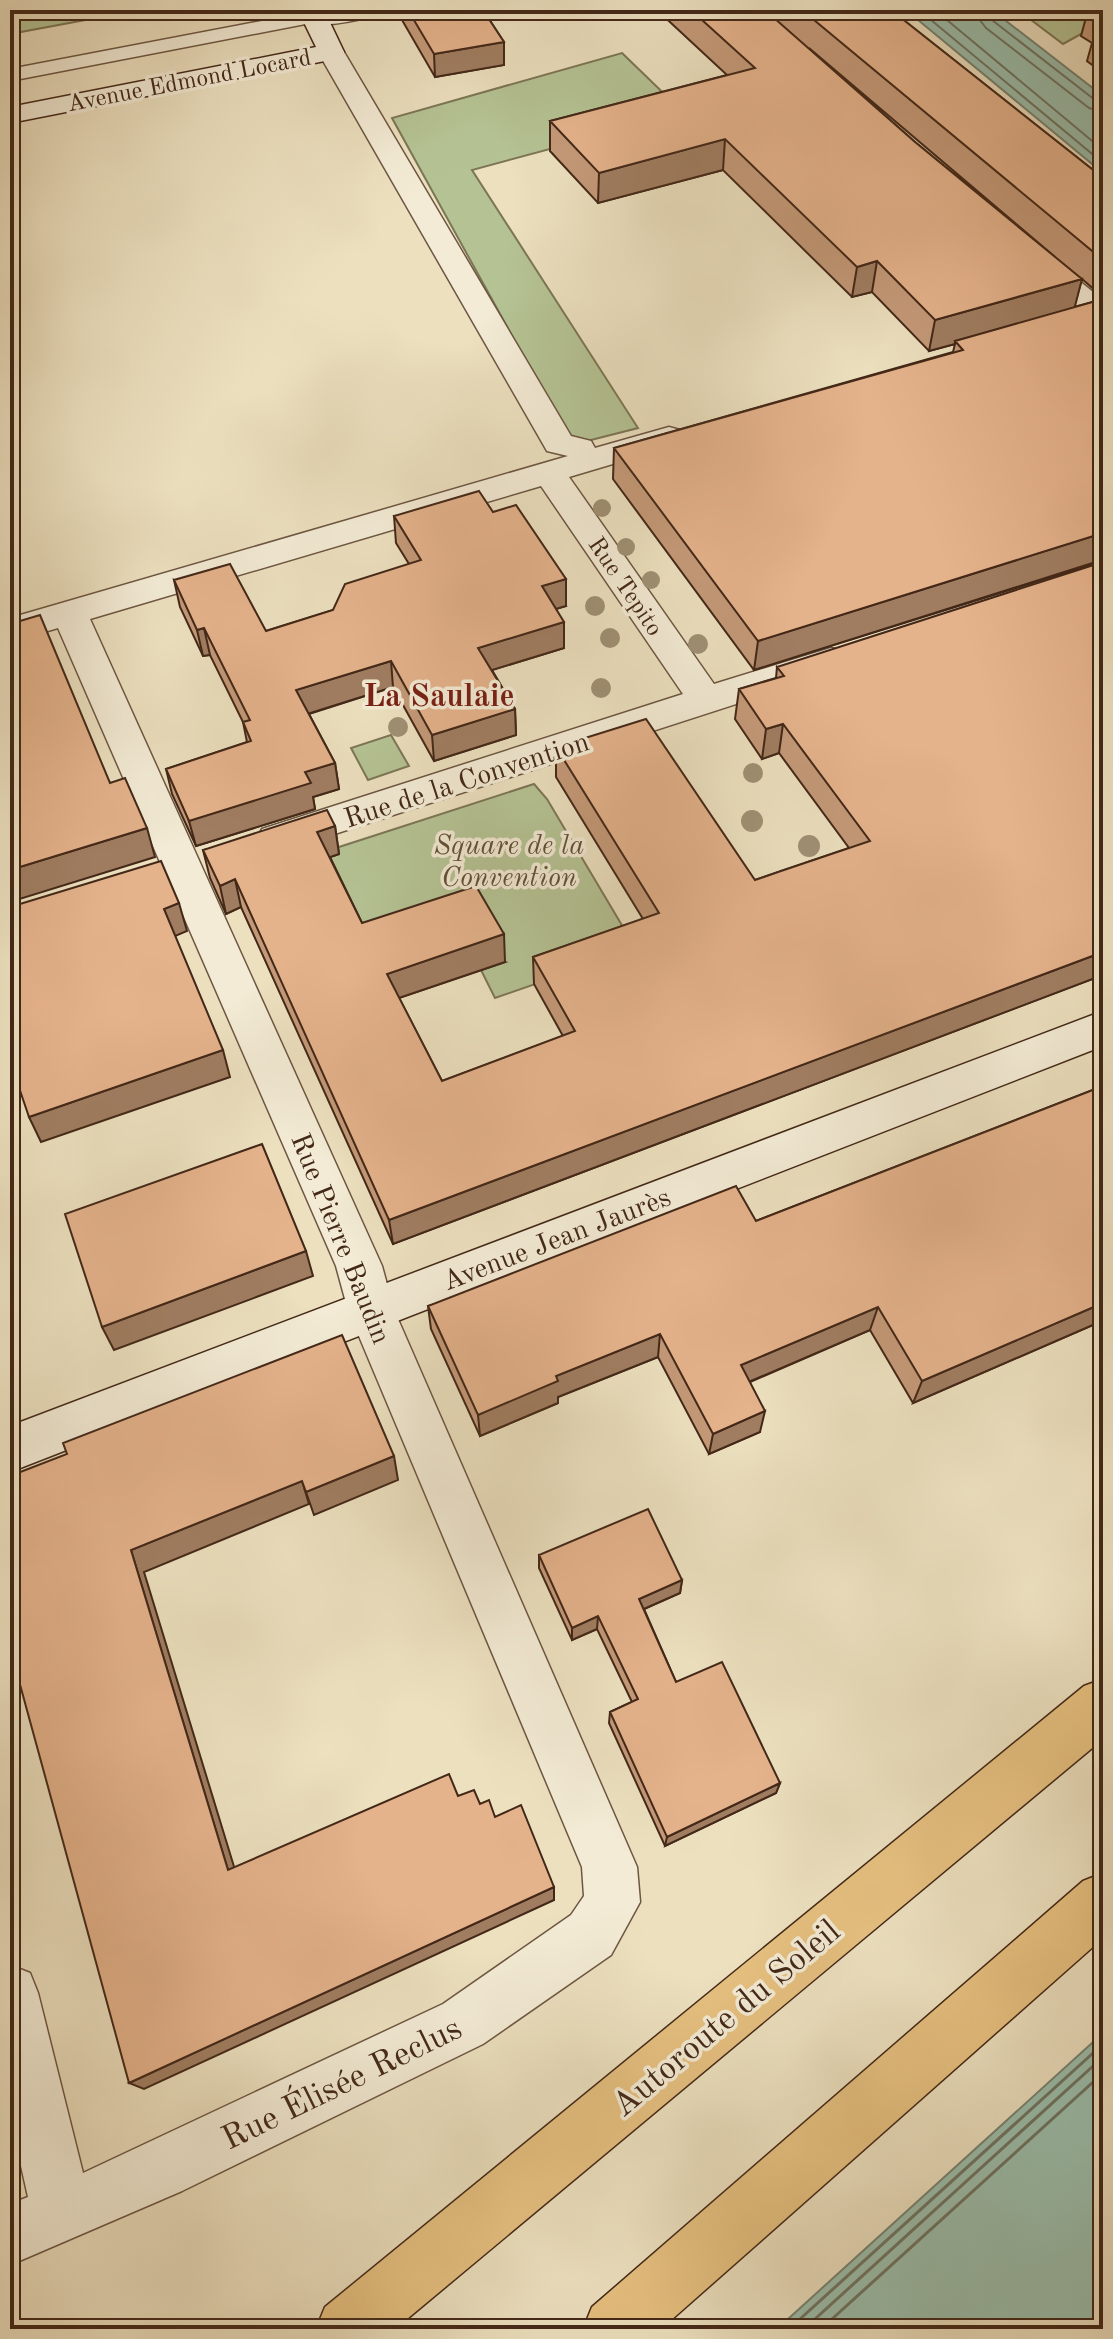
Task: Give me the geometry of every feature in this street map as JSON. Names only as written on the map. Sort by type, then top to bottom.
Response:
[{"type":"highway","name":"Autoroute du Soleil","points":[[347,2329],[1103,1705]]},
{"type":"highway","points":[[614,2329],[1103,1901]]},
{"type":"street","name":"Avenue Edmond Locard","points":[[10,115],[331,52],[312,13],[367,10]]},
{"type":"street","points":[[331,52],[559,444],[579,448]]},
{"type":"street","points":[[1017,245],[1103,315]]},
{"type":"street","points":[[1071,323],[1103,315]]},
{"type":"street","points":[[10,630],[693,430]]},
{"type":"street","name":"Rue Tepito","points":[[548,472],[706,700]]},
{"type":"street","name":"Rue Pierre Baudin","points":[[69,612],[162,873],[359,1266],[371,1310],[609,1867]]},
{"type":"street","name":"Rue de la Convention","points":[[162,873],[868,649]]},
{"type":"street","name":"Avenue Jean Jaurès","points":[[10,1449],[1103,1028]]},
{"type":"street","name":"Rue Élisée Reclus","points":[[36,2223],[161,2170],[463,2024],[591,1935],[612,1902],[609,1867]]},
{"type":"street","points":[[10,1993],[36,2223]]},
{"type":"lane","name":"Avenue Edmond Locard","points":[[10,75],[312,13]]},
{"type":"green space","points":[[10,10],[139,10],[10,34]]},
{"type":"green space","points":[[1018,10],[1082,10],[1103,22],[1063,44]]},
{"type":"green space","points":[[622,53],[684,113],[472,170],[638,428],[591,440],[570,441],[392,118]]},
{"type":"green space","points":[[391,735],[409,766],[368,780],[351,748]]},
{"type":"green space","name":"Square de la Convention","points":[[534,784],[547,799],[636,949],[495,998],[464,936],[366,951],[322,860],[336,848]]},
{"type":"water","points":[[906,10],[992,10],[1103,96],[1103,173]]},
{"type":"water","points":[[1103,2033],[1103,2329],[777,2329]]},
{"type":"building","points":[[408,10],[483,10],[504,42],[434,54]]},
{"type":"building","points":[[691,10],[765,10],[915,142],[1082,279],[935,320],[877,261],[857,267],[725,139],[599,173],[550,121],[755,68]]},
{"type":"building","points":[[802,10],[891,10],[1097,173],[1103,174],[1103,260]]},
{"type":"building","points":[[1089,10],[1103,10],[1103,19]]},
{"type":"building","points":[[1103,31],[1103,41],[1094,34]]},
{"type":"building","points":[[1103,299],[1103,533],[758,641],[614,448],[963,350],[955,341]]},
{"type":"building","points":[[479,491],[493,512],[516,505],[566,579],[542,586],[564,622],[478,648],[515,709],[432,735],[391,661],[296,690],[335,763],[305,772],[311,783],[189,821],[166,769],[251,741],[243,722],[250,720],[204,628],[197,630],[174,580],[230,564],[266,631],[333,610],[345,584],[421,560],[394,516]]},
{"type":"building","points":[[1103,562],[1103,952],[389,1220],[235,879],[220,886],[203,850],[327,810],[335,826],[317,832],[362,923],[476,886],[504,934],[387,974],[442,1081],[575,1031],[533,957],[659,913],[556,747],[646,719],[755,880],[870,841],[783,724],[766,729],[739,689],[784,676],[777,667]]},
{"type":"building","points":[[40,615],[110,783],[125,778],[147,828],[10,870],[10,624]]},
{"type":"building","points":[[161,861],[179,903],[164,909],[223,1050],[29,1117],[10,1061],[10,907]]},
{"type":"building","points":[[1103,1086],[1103,1303],[922,1381],[878,1307],[741,1365],[765,1411],[713,1434],[660,1334],[556,1376],[558,1381],[478,1415],[428,1306],[736,1186],[756,1221]]},
{"type":"building","points":[[262,1144],[306,1251],[102,1327],[65,1214]]},
{"type":"building","points":[[342,1335],[394,1456],[306,1492],[302,1481],[131,1550],[228,1870],[449,1774],[458,1796],[474,1790],[480,1804],[489,1800],[495,1817],[521,1805],[554,1887],[129,2083],[10,1648],[10,1476],[67,1454],[63,1443]]},
{"type":"building","points":[[648,1509],[682,1580],[639,1599],[676,1682],[722,1662],[780,1783],[667,1837],[610,1712],[638,1699],[598,1616],[572,1628],[539,1555]]},
{"type":"district","name":"La Saulaie","points":[[439,695]]}]
